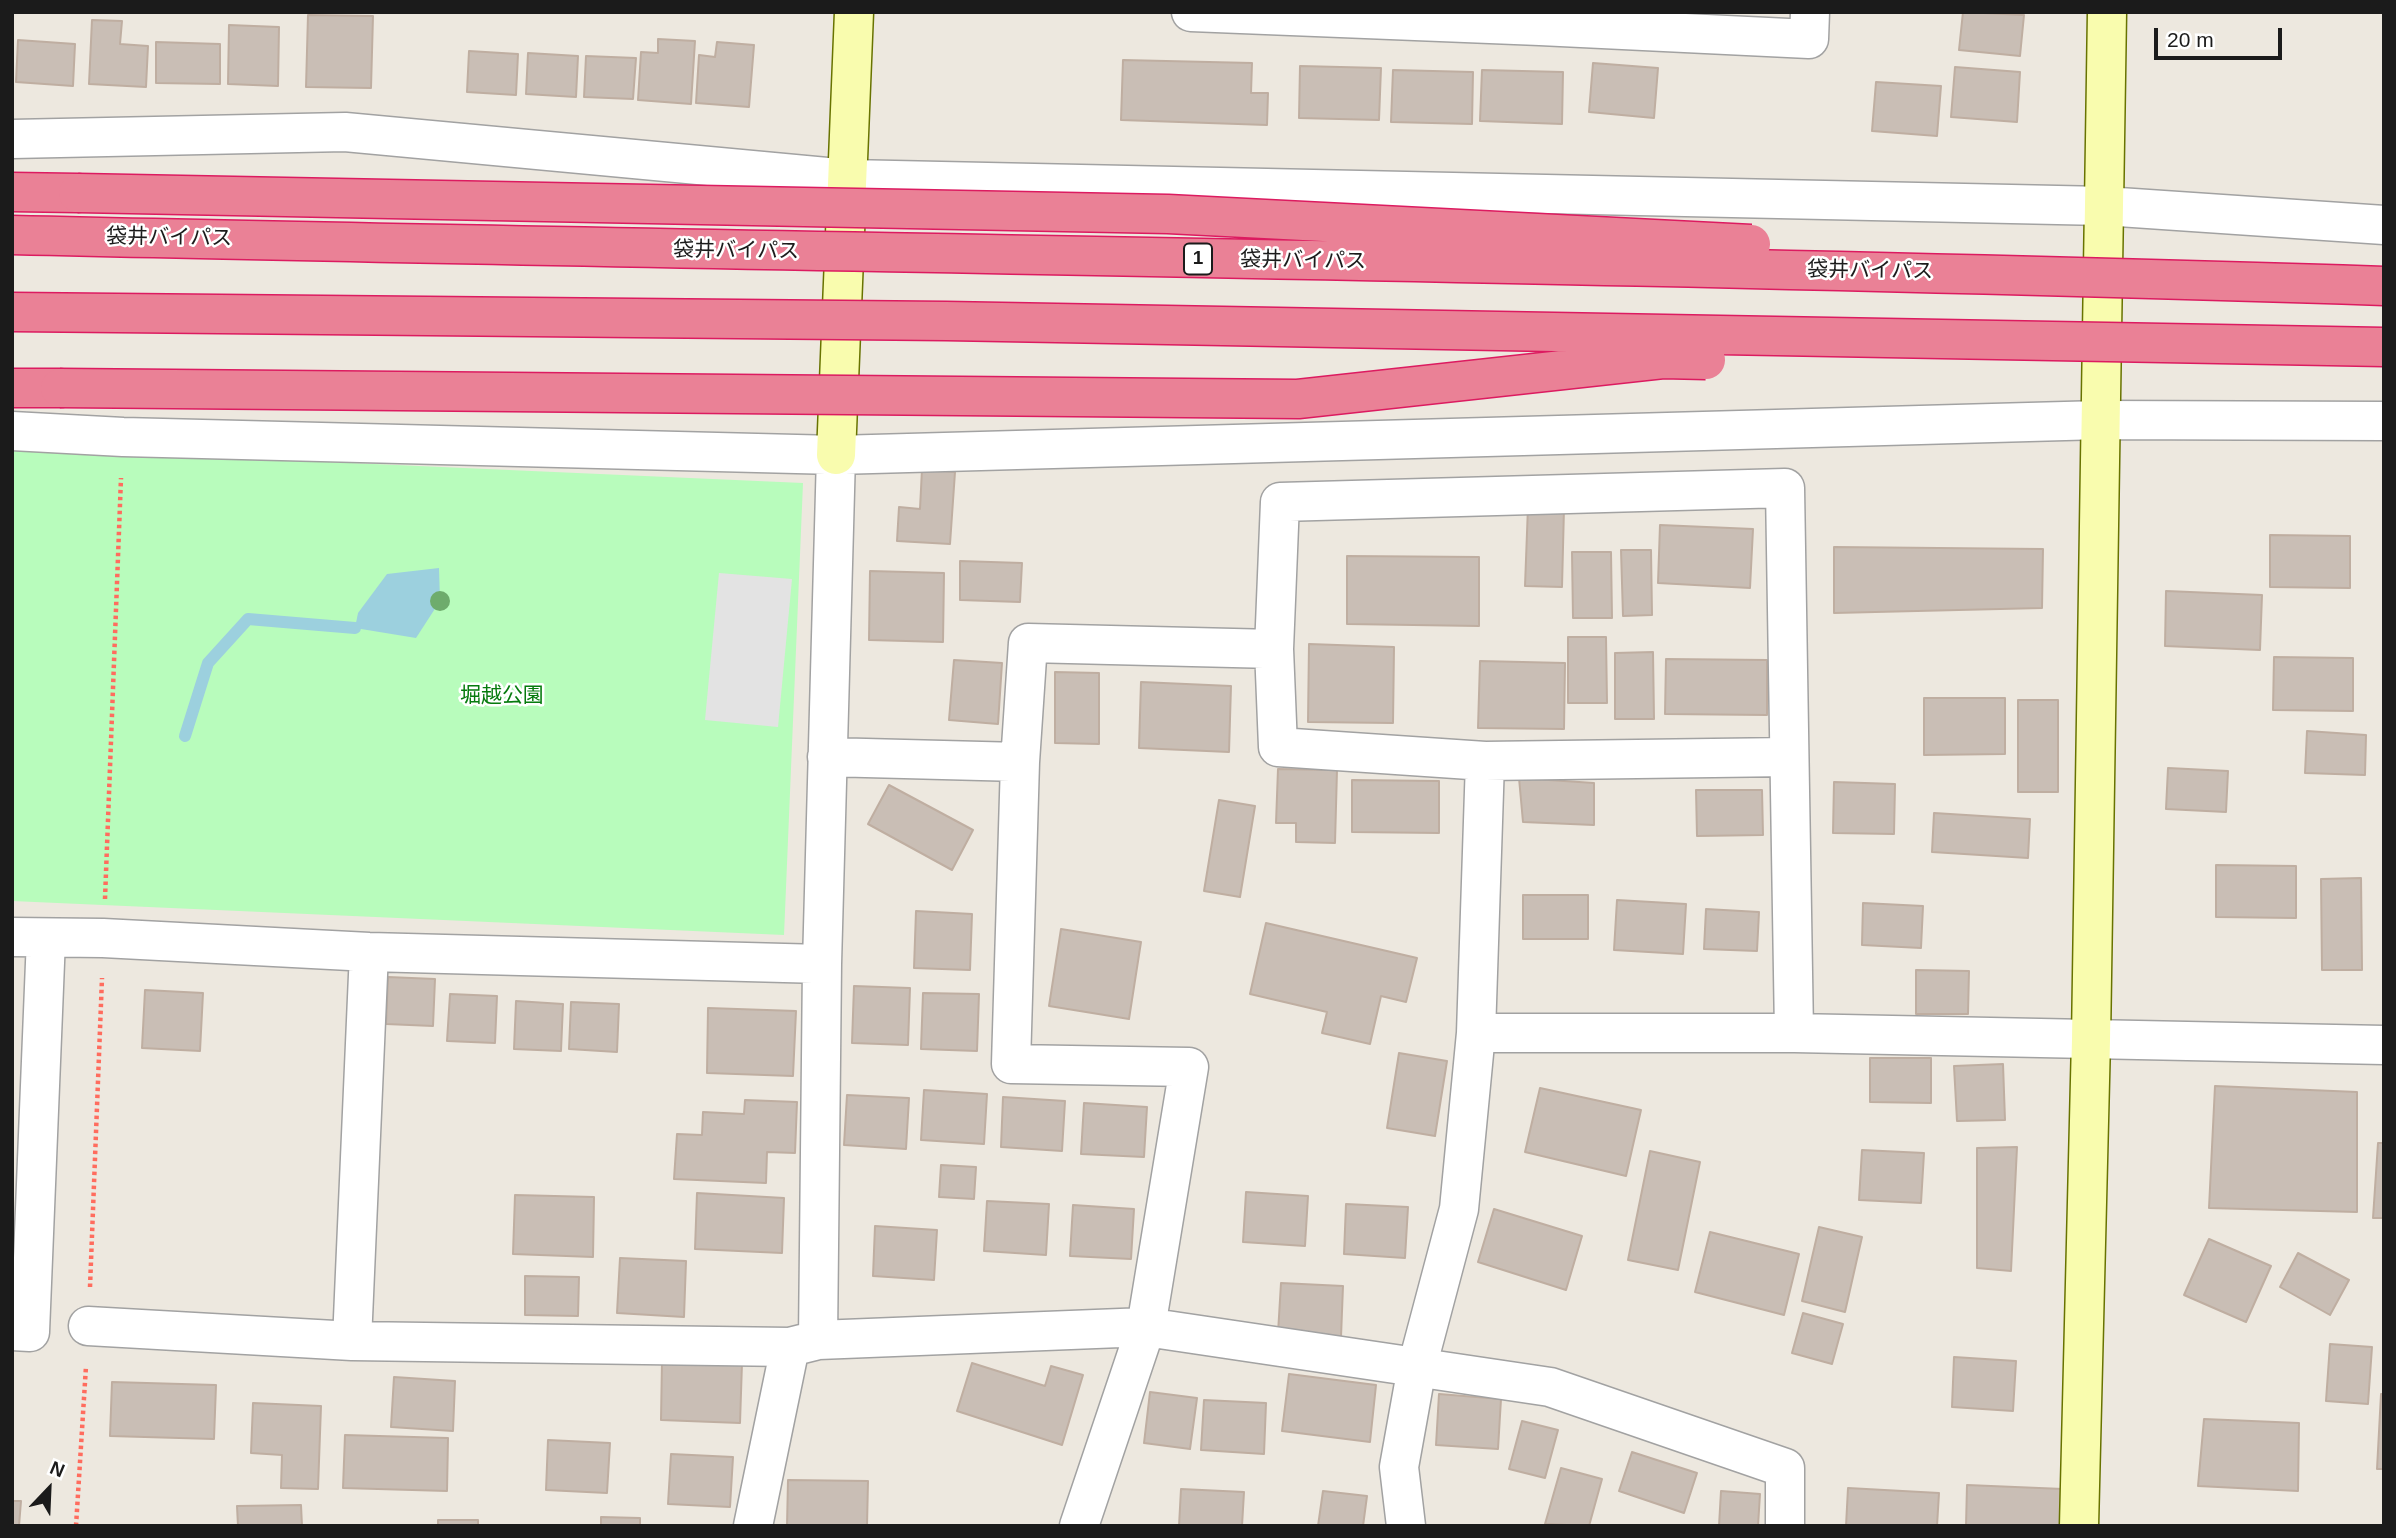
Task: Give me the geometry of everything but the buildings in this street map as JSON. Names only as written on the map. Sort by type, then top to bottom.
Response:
[{"type":"highway","points":[[12,192],[1168,214],[2047,259],[2198,280]]},
{"type":"highway","name":"袋井バイパス","points":[[12,235],[622,249],[1943,272],[2384,286]]},
{"type":"highway","points":[[12,312],[946,321],[2384,347]]},
{"type":"highway","points":[[12,388],[1298,399],[1662,359],[1969,362],[2198,343]]},
{"type":"street","points":[[754,1526],[804,1344],[822,964],[836,455],[854,12]]},
{"type":"street","points":[[1191,12],[1540,19],[1808,39],[1810,12]]},
{"type":"street","points":[[2079,1526],[2091,1040],[2107,12]]},
{"type":"street","points":[[12,139],[345,132],[848,179],[2104,206],[2384,225]]},
{"type":"street","points":[[12,431],[123,437],[836,455],[2101,420],[2384,421]]},
{"type":"street","points":[[1790,757],[1485,761],[1278,747],[1274,649],[1280,502],[1785,488],[1790,757],[1794,1032]]},
{"type":"street","points":[[1079,1526],[1146,1327],[1189,1068],[1011,1064],[1020,762],[1028,643],[1274,649]]},
{"type":"street","points":[[827,757],[1020,762]]},
{"type":"street","points":[[1406,1526],[1399,1467],[1417,1367],[1459,1209],[1476,1033],[1485,761]]},
{"type":"street","points":[[12,1331],[30,1332],[29,937],[103,938],[369,952],[822,964]]},
{"type":"street","points":[[352,1341],[369,952]]},
{"type":"street","points":[[1476,1033],[1794,1032],[2384,1045]]},
{"type":"street","points":[[88,1326],[352,1341],[804,1344],[1146,1327],[1550,1387],[1785,1468],[1785,1526]]},
{"type":"path","points":[[76,1526],[88,1326],[123,437]]},
{"type":"green space","name":"堀越公園","points":[[12,448],[803,483],[784,935],[12,901]]},
{"type":"shaded area","points":[[719,573],[792,579],[778,727],[705,720]]},
{"type":"water","points":[[439,568],[440,601],[416,638],[355,628],[358,613],[387,574]]},
{"type":"waterway","points":[[185,736],[208,663],[248,619],[355,628]]}]
